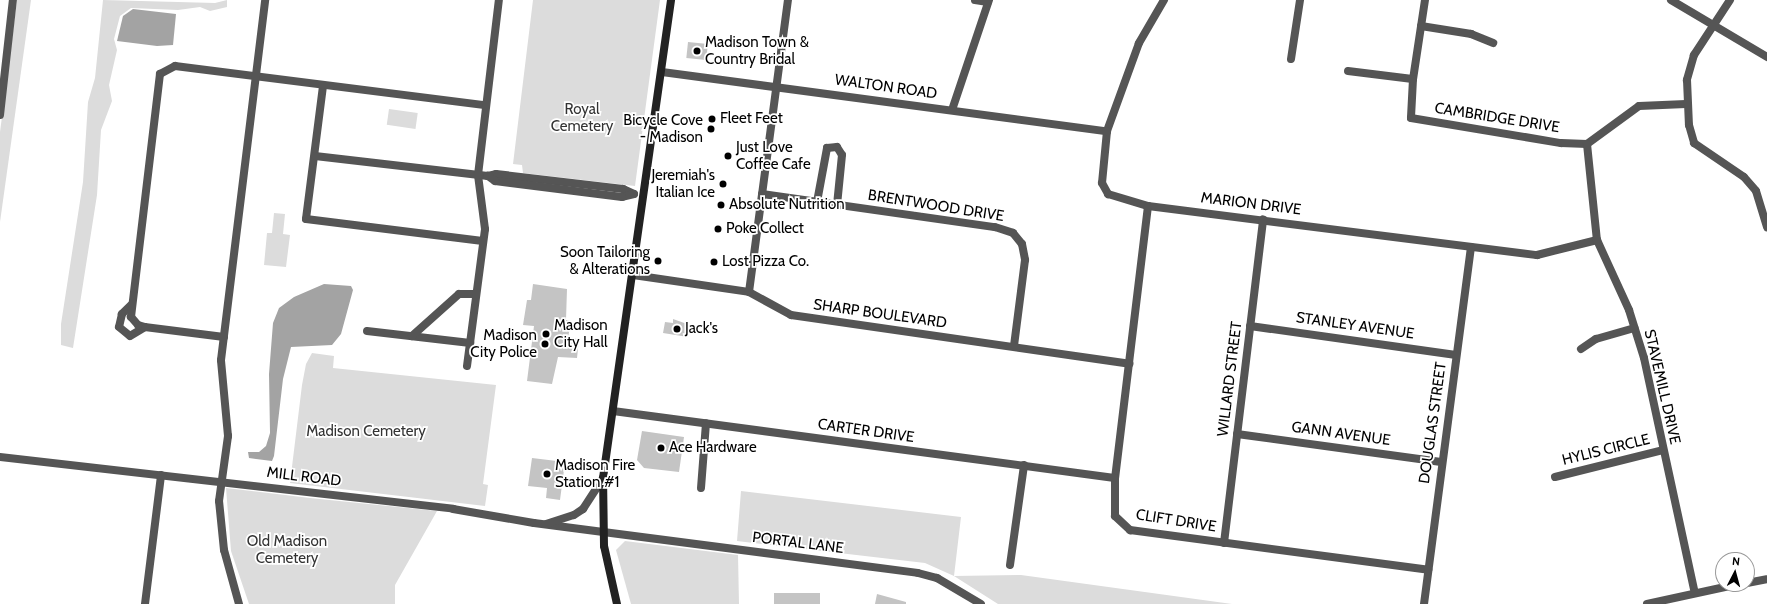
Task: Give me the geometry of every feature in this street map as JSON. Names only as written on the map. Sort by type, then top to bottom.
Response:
[{"type":"main road","points":[[617,604],[608,569],[603,532],[603,478],[646,195],[671,0]]},
{"type":"street","points":[[0,115],[13,0]]},
{"type":"street","points":[[239,604],[224,550],[219,501],[228,436],[221,360],[265,0]]},
{"type":"street","points":[[467,366],[485,229],[478,175],[485,105],[499,0]]},
{"type":"street","points":[[749,292],[775,87],[788,0]]},
{"type":"street","points":[[952,110],[988,1],[975,0]]},
{"type":"street","name":"MARION DRIVE","points":[[1164,0],[1139,43],[1106,132],[1102,183],[1108,194],[1148,206],[1263,219],[1537,255],[1597,240]]},
{"type":"street","points":[[1291,59],[1300,0]]},
{"type":"street","name":"CAMBRIDGE DRIVE","points":[[1425,0],[1413,79],[1411,118],[1561,143],[1587,144]]},
{"type":"street","points":[[1671,0],[1714,27],[1767,57]]},
{"type":"street","points":[[1730,0],[1714,27],[1694,55],[1688,80],[1686,104],[1694,143],[1744,177],[1756,191],[1767,227]]},
{"type":"street","points":[[1421,26],[1471,34],[1493,43]]},
{"type":"street","points":[[224,337],[145,328],[133,321],[131,305],[160,74],[175,66],[322,86],[485,105]]},
{"type":"street","points":[[1348,71],[1413,79]]},
{"type":"street","name":"WALTON ROAD","points":[[662,72],[1106,132]]},
{"type":"street","points":[[322,86],[306,219],[483,241]]},
{"type":"street","points":[[1587,144],[1639,106],[1686,104]]},
{"type":"street","name":"STAVEMILL DRIVE","points":[[1587,144],[1597,240],[1629,310],[1644,358],[1695,592]]},
{"type":"street","points":[[817,202],[827,148],[837,147],[842,155],[837,205]]},
{"type":"street","points":[[314,156],[488,176],[495,182],[544,183],[622,197],[634,194],[646,195]]},
{"type":"street","name":"BRENTWOOD DRIVE","points":[[762,194],[995,227],[1013,233],[1022,244],[1025,260],[1014,346]]},
{"type":"street","name":"CLIFT DRIVE","points":[[1148,206],[1115,478],[1115,516],[1130,530],[1428,570]]},
{"type":"street","name":"WILLARD STREET","points":[[1224,543],[1263,219]]},
{"type":"street","name":"DOUGLAS STREET","points":[[1424,604],[1441,462],[1471,247]]},
{"type":"street","name":"SHARP BOULEVARD","points":[[633,275],[749,292],[791,315],[1014,346],[1129,364]]},
{"type":"street","points":[[412,336],[459,294],[476,294]]},
{"type":"street","points":[[131,305],[122,314],[119,327],[130,336],[145,328]]},
{"type":"street","name":"STANLEY AVENUE","points":[[1250,326],[1456,354]]},
{"type":"street","points":[[1581,349],[1596,339],[1634,328]]},
{"type":"street","points":[[367,331],[470,343]]},
{"type":"street","name":"CARTER DRIVE","points":[[612,411],[1115,478]]},
{"type":"street","points":[[700,488],[706,423]]},
{"type":"street","name":"GANN AVENUE","points":[[1237,434],[1441,462]]},
{"type":"street","name":"HYLIS CIRCLE","points":[[1556,477],[1663,450]]},
{"type":"street","name":"MILL ROAD","points":[[0,457],[454,509],[543,524],[603,532]]},
{"type":"street","points":[[1010,565],[1024,466]]},
{"type":"street","points":[[145,604],[161,475]]},
{"type":"street","points":[[543,524],[574,515],[583,509],[603,478]]},
{"type":"street","name":"PORTAL LANE","points":[[603,532],[929,575],[981,604]]},
{"type":"street","points":[[1755,581],[1767,579]]},
{"type":"street","points":[[1648,604],[1715,588]]},
{"type":"green space","points":[[17,0],[31,0],[0,222],[0,132]]},
{"type":"green space","points":[[103,0],[215,3],[227,0],[227,7],[210,11],[200,7],[178,10],[131,8],[120,16],[114,39],[117,50],[109,85],[112,101],[101,130],[97,195],[73,348],[61,345],[61,324],[83,182],[88,102],[95,78]]},
{"type":"green space","name":"Royal Cemetery","points":[[533,0],[660,0],[635,186],[523,173],[522,165],[513,164]]},
{"type":"green space","points":[[389,109],[418,113],[415,129],[387,125]]},
{"type":"green space","points":[[274,213],[285,214],[283,234],[290,235],[286,267],[264,265],[267,233],[272,233]]},
{"type":"green space","name":"Madison Cemetery","points":[[312,353],[334,356],[333,368],[496,385],[483,484],[488,485],[485,506],[290,483],[302,385],[306,364]]},
{"type":"green space","name":"Old Madison Cemetery","points":[[226,488],[437,511],[395,585],[395,604],[249,604],[231,551]]},
{"type":"green space","points":[[741,491],[961,517],[954,576],[925,563],[737,541]]},
{"type":"green space","points":[[625,541],[738,555],[739,604],[631,604],[616,550]]},
{"type":"green space","points":[[1021,575],[1232,604],[998,604],[954,576]]},
{"type":"shaded area","points":[[133,9],[176,14],[173,45],[157,46],[117,41],[123,16]]},
{"type":"shaded area","points":[[324,284],[351,286],[353,290],[341,334],[332,345],[291,347],[283,379],[274,456],[272,461],[249,458],[248,452],[259,452],[266,446],[270,433],[269,374],[273,323],[279,308],[294,297]]},
{"type":"building","name":"Madison Town & Country Bridal","points":[[688,42],[708,44],[706,60],[686,58]]},
{"type":"building","name":"Madison City Hall","points":[[533,284],[567,289],[566,320],[571,321],[568,338],[579,339],[577,358],[558,357],[552,384],[527,381],[534,326],[523,325],[527,300],[531,300]]},
{"type":"building","name":"Jack's","points":[[673,319],[690,325],[688,337],[663,333],[665,322],[673,323]]},
{"type":"building","name":"Ace Hardware","points":[[642,431],[684,437],[679,472],[644,468],[637,460]]},
{"type":"building","name":"Madison Fire Station #1","points":[[532,458],[565,462],[560,500],[546,498],[547,488],[528,486]]},
{"type":"building","points":[[774,593],[820,593],[820,604],[774,604]]},
{"type":"building","points":[[877,594],[906,602],[906,604],[875,604]]},
{"type":"place","name":"Madison Town & Country Bridal","points":[[697,51]]},
{"type":"place","name":"Fleet Feet","points":[[712,119]]},
{"type":"place","name":"Bicycle Cove - Madison","points":[[711,129]]},
{"type":"place","name":"Just Love Coffee Cafe","points":[[728,156]]},
{"type":"place","name":"Jeremiah's Italian Ice","points":[[723,184]]},
{"type":"place","name":"Absolute Nutrition","points":[[721,205]]},
{"type":"place","name":"Poke Collect","points":[[718,229]]},
{"type":"place","name":"Soon Tailoring & Alterations","points":[[658,261]]},
{"type":"place","name":"Lost Pizza Co.","points":[[714,262]]},
{"type":"place","name":"Jack's","points":[[677,329]]},
{"type":"place","name":"Madison City Hall","points":[[546,334]]},
{"type":"place","name":"Madison City Police","points":[[545,344]]},
{"type":"place","name":"Ace Hardware","points":[[661,448]]},
{"type":"place","name":"Madison Fire Station #1","points":[[547,474]]}]
